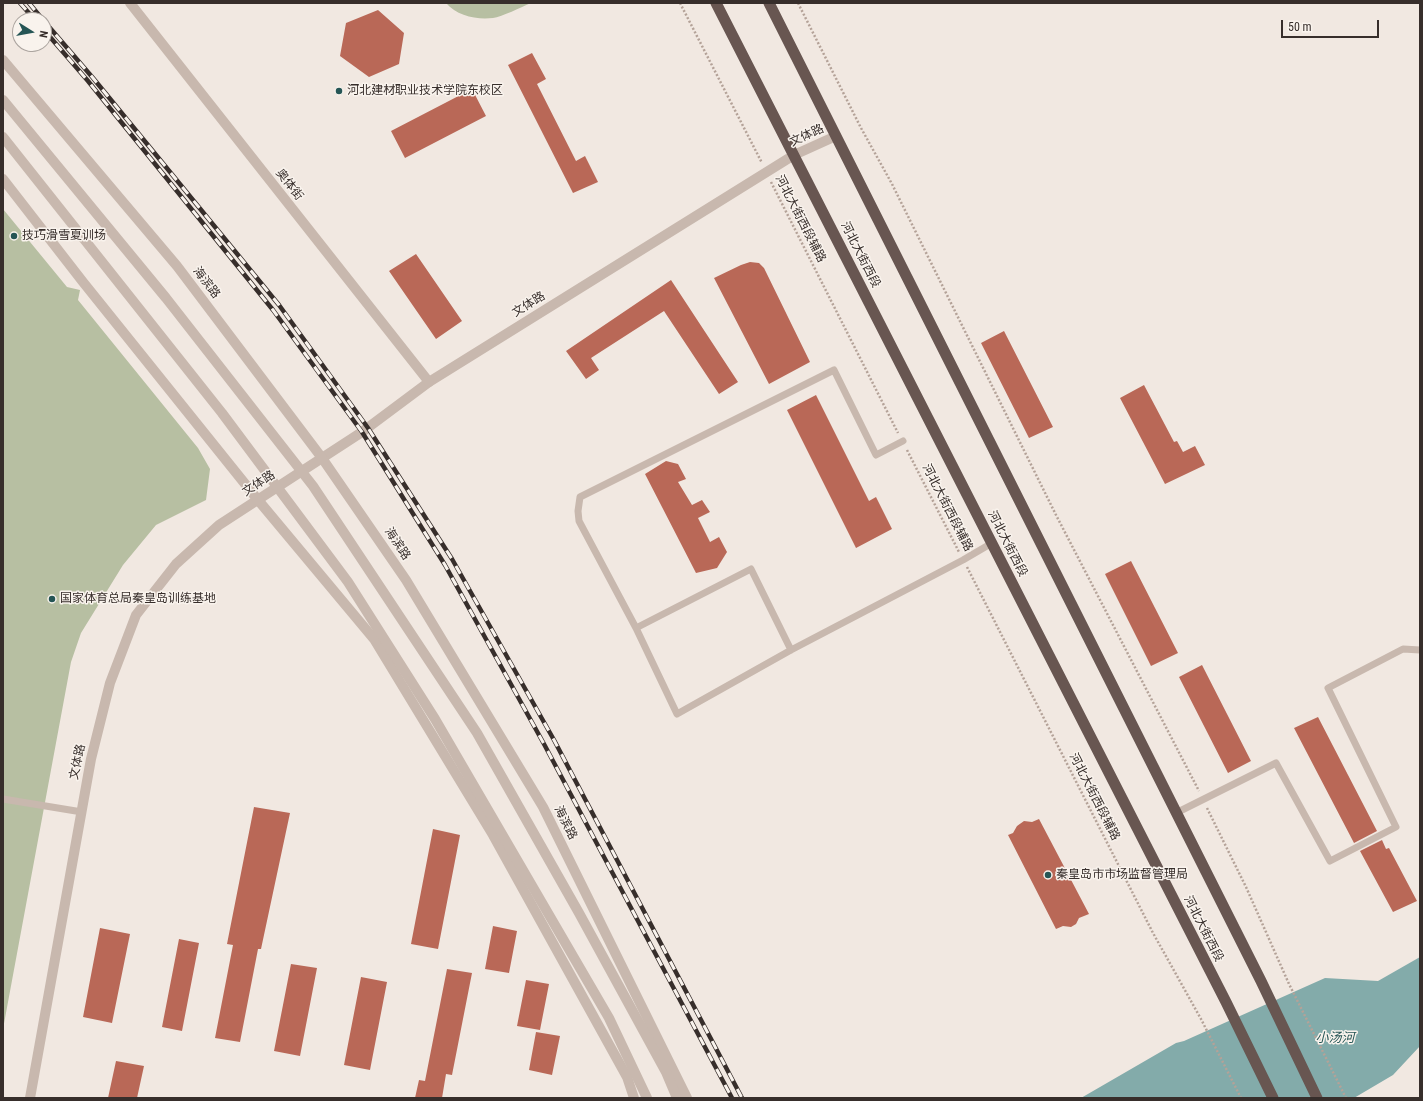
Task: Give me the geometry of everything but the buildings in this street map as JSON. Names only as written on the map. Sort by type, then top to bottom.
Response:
[{"type":"highway","name":"河北大街西段","points":[[716,3],[1226,1002],[1272,1098]]},
{"type":"highway","points":[[769,3],[1261,981],[1317,1098]]},
{"type":"street","name":"奥体街","points":[[130,3],[429,382]]},
{"type":"street","name":"海滨路","points":[[3,60],[177,266],[322,458],[406,580],[543,807],[687,1098]]},
{"type":"street","points":[[3,100],[166,298],[318,492],[477,733],[579,913],[666,1072],[676,1098]]},
{"type":"street","name":"文体路","points":[[30,1098],[91,759],[110,683],[136,615],[176,564],[219,525],[362,432],[429,382],[794,155],[836,136]]},
{"type":"street","points":[[3,137],[222,413],[348,582],[435,719],[609,1018],[647,1098]]},
{"type":"street","points":[[3,179],[83,282],[258,500],[374,638],[493,835],[627,1077],[634,1098]]},
{"type":"lane","points":[[903,441],[876,455],[834,370],[580,497],[578,511],[579,521],[636,628],[677,714],[791,650],[963,560],[992,543]]},
{"type":"lane","points":[[636,628],[751,569],[791,650]]},
{"type":"lane","points":[[1176,813],[1276,763],[1330,861],[1396,827],[1328,688],[1403,648],[1420,650]]},
{"type":"lane","points":[[3,799],[82,812]]},
{"type":"path","name":"河北大街西段辅路","points":[[680,3],[1153,933],[1201,1019],[1241,1098]]},
{"type":"path","points":[[798,3],[861,128],[892,184],[1056,514],[1203,799],[1246,887],[1289,984],[1346,1098]]},
{"type":"green space","points":[[446,3],[531,3],[501,16],[493,18],[474,18],[461,14]]},
{"type":"green space","name":"国家体育总局秦皇岛训练基地","points":[[3,209],[67,287],[80,290],[78,300],[198,448],[210,469],[206,500],[156,525],[123,565],[81,633],[71,662],[3,1029]]},
{"type":"water","name":"小汤河","points":[[1420,957],[1420,1046],[1393,1075],[1354,1098],[1081,1098],[1176,1043],[1184,1041],[1325,978],[1378,981]]},
{"type":"railway","points":[[20,3],[28,12]]},
{"type":"railway","points":[[29,3],[36,12]]},
{"type":"railway","points":[[52,30],[93,78],[279,305],[368,428],[452,559],[554,740],[742,1098]]},
{"type":"railway","points":[[52,39],[88,81],[273,310],[362,432],[445,565],[544,744],[732,1098]]},
{"type":"place","name":"河北建材职业技术学院东校区","points":[[339,91]]},
{"type":"place","name":"技巧滑雪夏训场","points":[[14,236]]},
{"type":"place","name":"国家体育总局秦皇岛训练基地","points":[[52,599]]},
{"type":"place","name":"秦皇岛市市场监督管理局","points":[[1048,875]]}]
